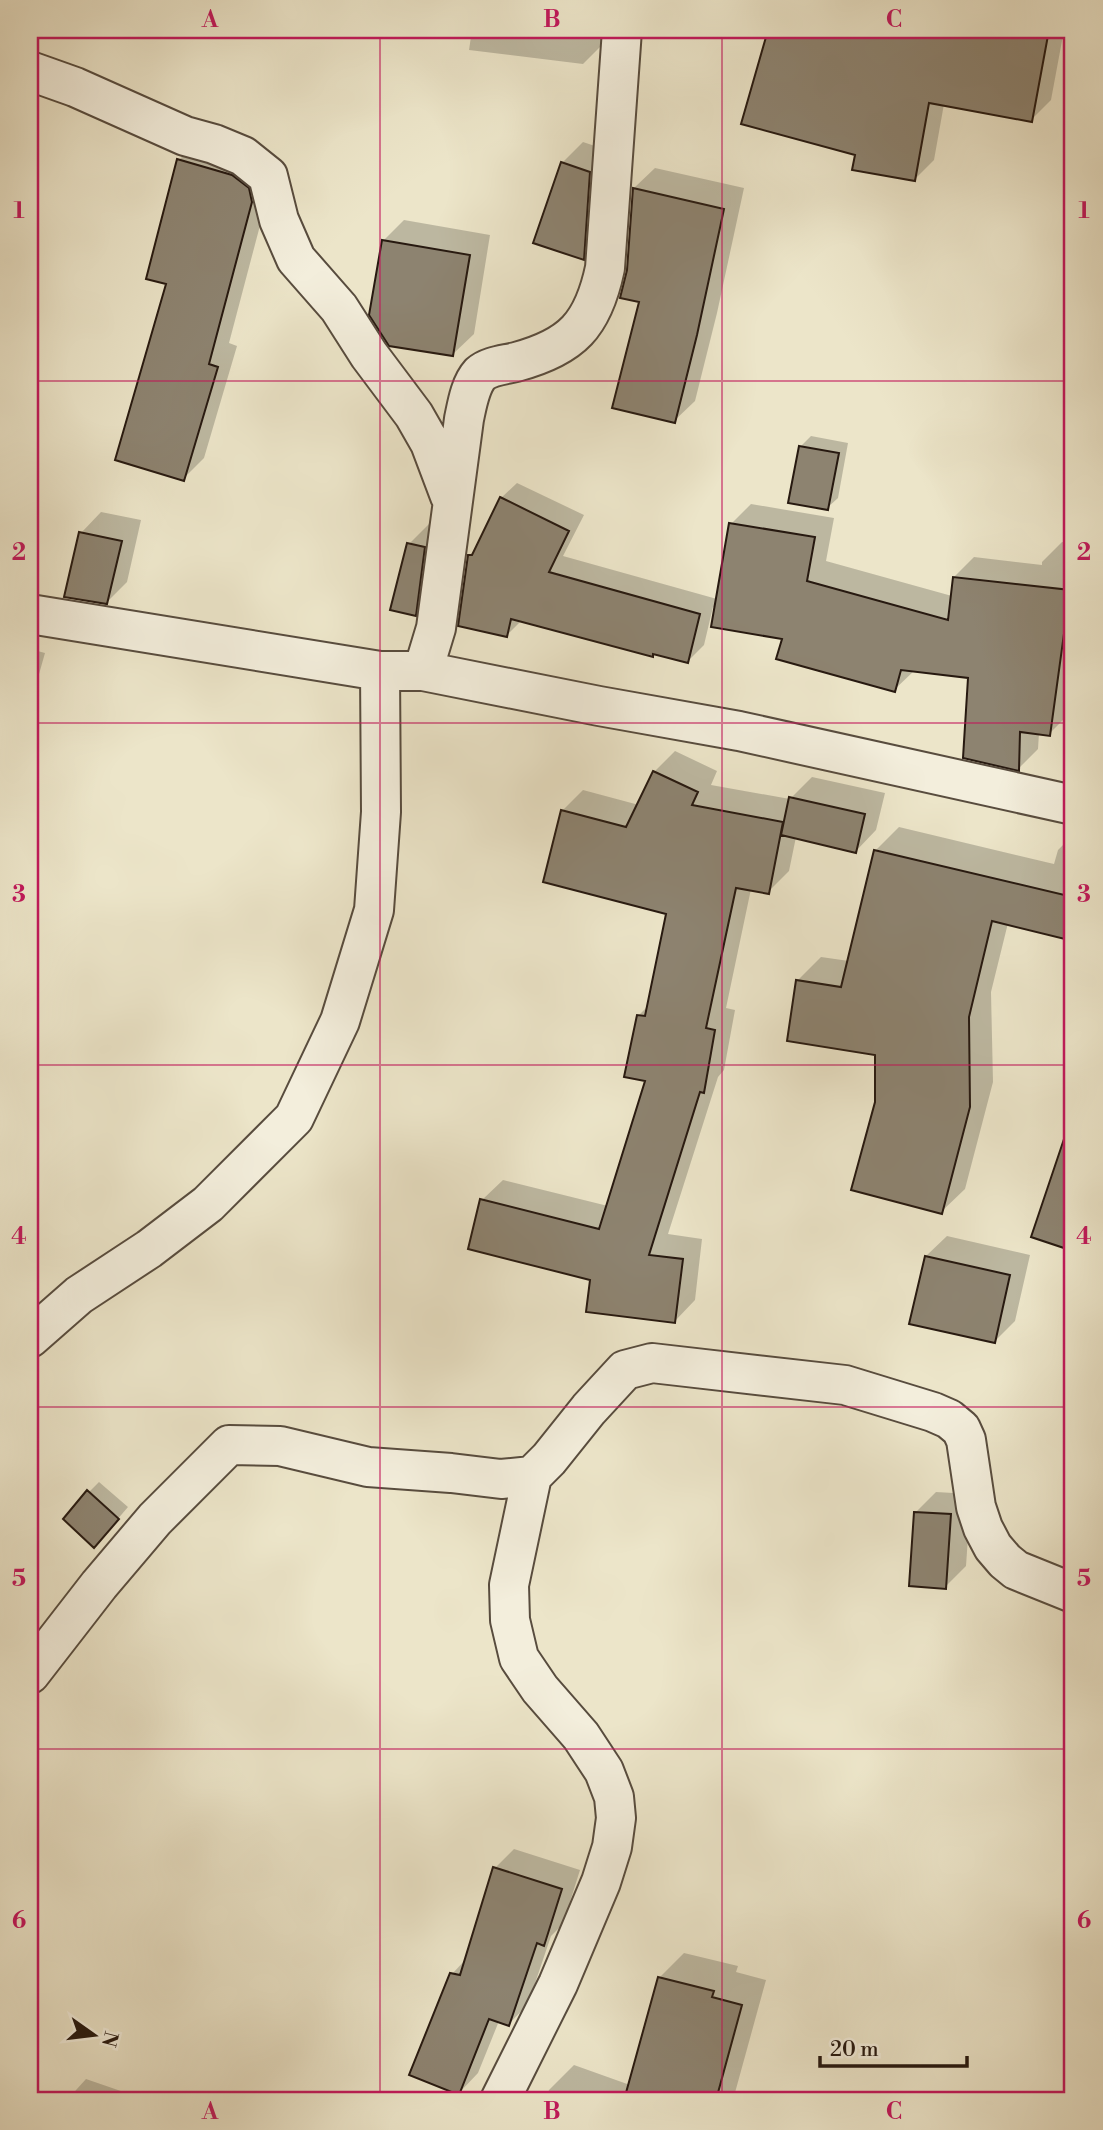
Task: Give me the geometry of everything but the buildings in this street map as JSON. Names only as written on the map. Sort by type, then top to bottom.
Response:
[{"type":"street","points":[[423,671],[436,628],[464,419],[472,388],[480,375],[489,369],[540,355],[559,346],[583,324],[599,295],[605,268],[622,30]]},
{"type":"street","points":[[30,71],[75,87],[184,136],[243,156],[268,176],[279,220],[296,259],[339,307],[369,355],[414,415],[430,443],[452,502]]},
{"type":"street","points":[[30,614],[380,671],[423,671],[739,731],[1073,805]]},
{"type":"street","points":[[30,1338],[79,1295],[149,1249],[208,1204],[294,1118],[340,1021],[374,910],[381,812],[380,671]]},
{"type":"street","points":[[500,2100],[558,1984],[601,1882],[612,1847],[615,1818],[614,1797],[604,1770],[582,1735],[540,1689],[519,1658],[510,1620],[509,1585],[532,1476],[625,1370],[652,1363],[845,1385],[949,1419],[961,1429],[966,1440],[976,1507],[993,1547],[1016,1570],[1073,1593]]},
{"type":"street","points":[[30,1674],[99,1585],[155,1519],[229,1445],[280,1446],[368,1467],[501,1479],[532,1476]]}]
